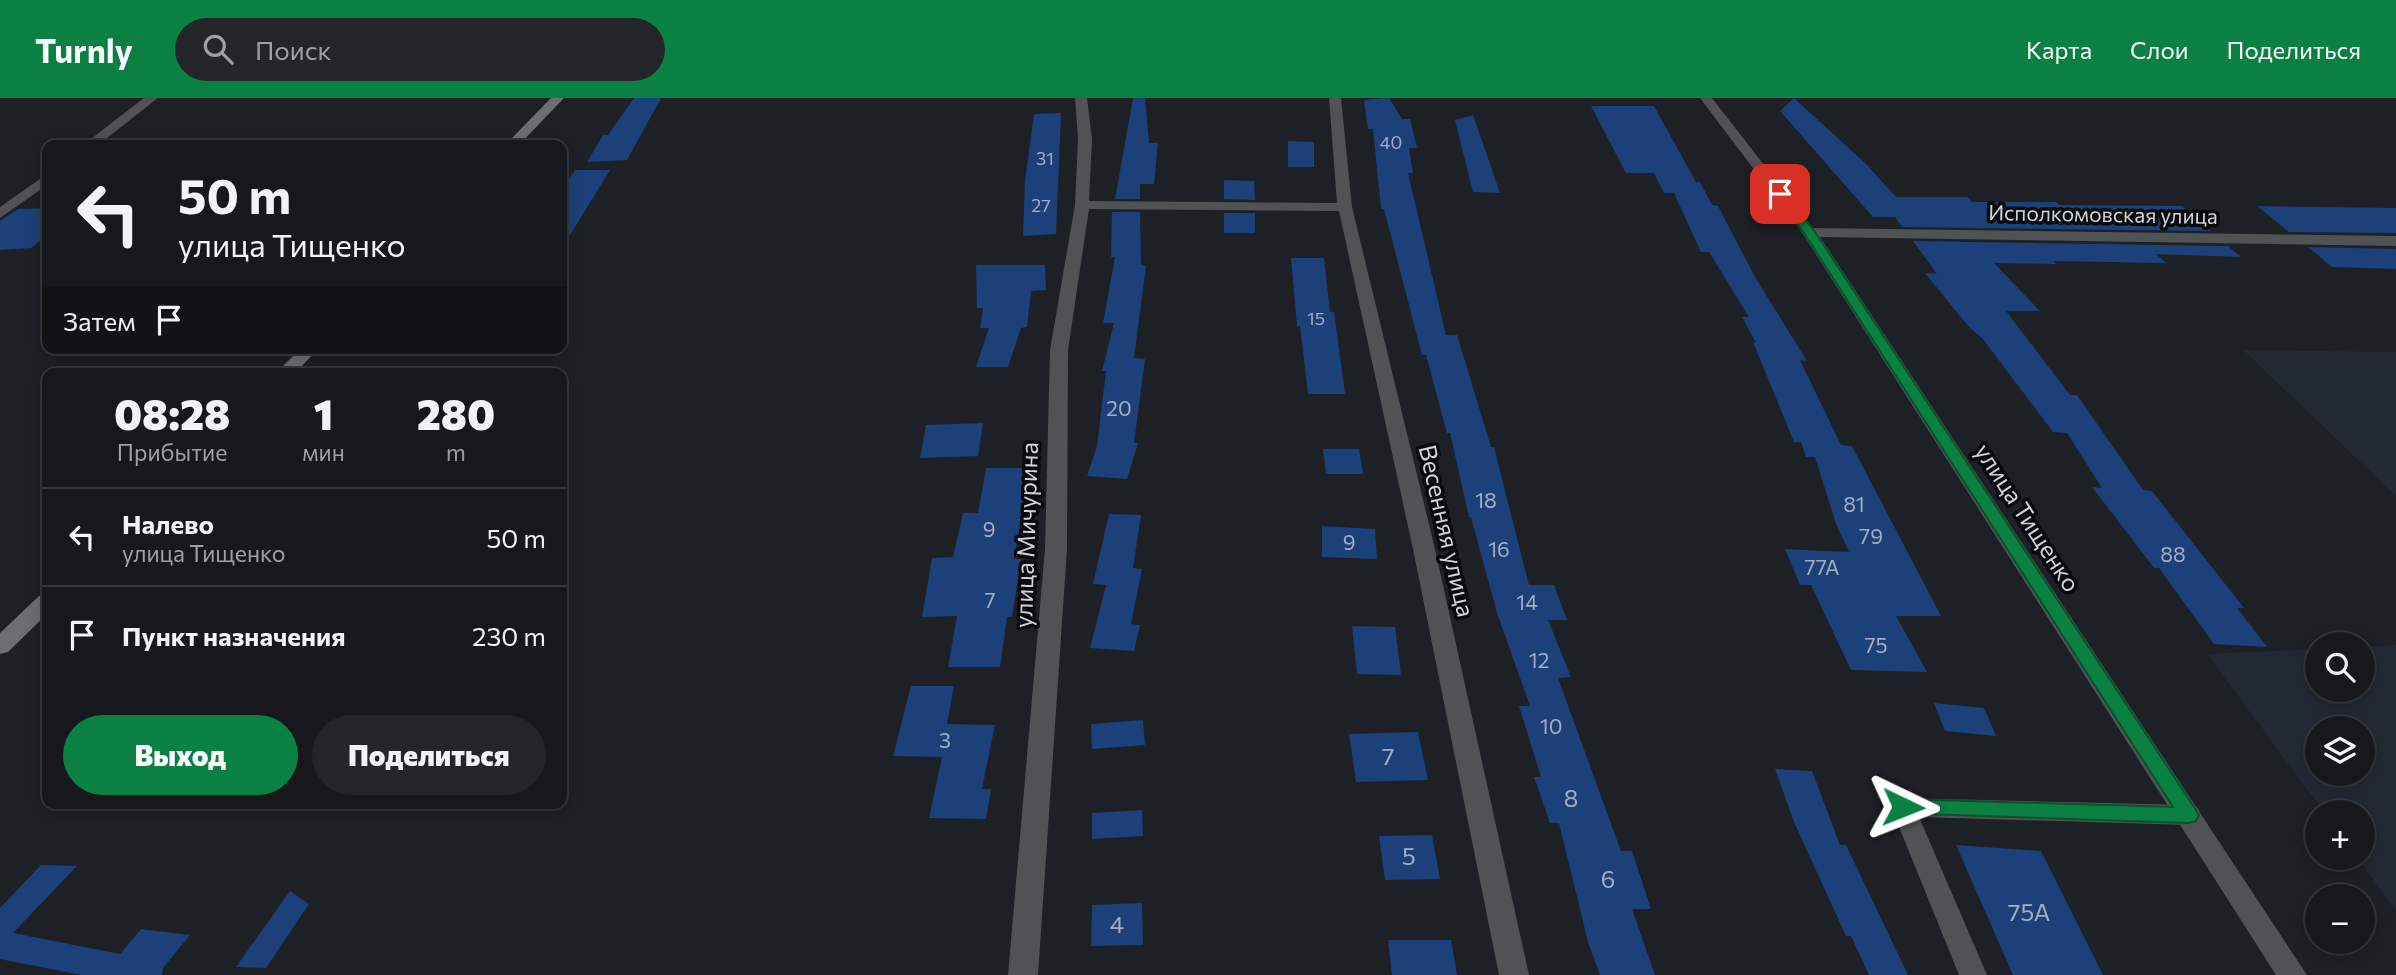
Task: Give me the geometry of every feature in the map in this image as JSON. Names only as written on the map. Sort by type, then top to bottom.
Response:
[{"type":"main road","points":[[517,140],[558,98]]},
{"type":"main road","points":[[290,368],[304,354]]},
{"type":"main road","points":[[0,646],[42,606]]},
{"type":"street","points":[[97,140],[152,98]]},
{"type":"street","name":"улица Мичурина","points":[[1024,975],[1056,549],[1059,350],[1082,205],[1085,139],[1081,98]]},
{"type":"street","name":"Весенняя улица","points":[[1335,98],[1345,207],[1424,549],[1514,975]]},
{"type":"street","name":"улица Тищенко","points":[[1706,98],[1809,232],[2292,975]]},
{"type":"street","points":[[0,214],[42,182]]},
{"type":"street","points":[[1082,205],[1345,207]]},
{"type":"street","name":"Исполкомовская улица","points":[[1809,232],[2396,242]]},
{"type":"lane","points":[[1973,975],[1903,807],[2189,815]]},
{"type":"shaded area","points":[[2243,350],[2396,352],[2396,496]]},
{"type":"shaded area","points":[[2396,645],[2396,910],[2366,870],[2375,870],[2375,800],[2315,800],[2207,654],[2305,650],[2305,702],[2375,702],[2375,646]]},
{"type":"building","points":[[634,98],[661,98],[627,160],[587,162],[603,135],[608,135]]},
{"type":"building","points":[[1133,98],[1145,98],[1149,143],[1158,143],[1154,184],[1140,184],[1140,199],[1115,199]]},
{"type":"building","points":[[1389,98],[1402,119],[1410,119],[1417,148],[1409,148],[1413,173],[1408,173],[1446,335],[1457,335],[1491,447],[1494,447],[1529,585],[1554,585],[1567,620],[1548,620],[1571,677],[1558,678],[1621,851],[1632,851],[1651,909],[1632,909],[1655,975],[1600,975],[1588,942],[1559,823],[1550,823],[1534,777],[1541,777],[1519,706],[1530,706],[1497,613],[1469,517],[1450,433],[1447,433],[1426,355],[1422,355],[1384,209],[1381,209],[1373,129],[1368,129],[1364,100]]},
{"type":"building","points":[[1794,98],[1866,164],[1896,197],[1967,197],[1972,202],[2056,202],[2059,205],[2182,206],[2211,231],[1902,227],[1895,217],[1873,217],[1780,111]]},
{"type":"building","points":[[1591,106],[1654,106],[1696,182],[1700,182],[1712,205],[1718,206],[1755,277],[1807,361],[1800,360],[1841,445],[1852,446],[1941,616],[1896,616],[1927,672],[1851,670],[1811,585],[1800,585],[1785,549],[1849,552],[1836,524],[1815,457],[1806,457],[1801,442],[1794,442],[1753,342],[1756,343],[1742,317],[1749,317],[1709,252],[1701,252],[1674,193],[1664,193],[1654,173],[1626,173]]},
{"type":"building","points":[[1061,113],[1056,234],[1023,236],[1025,181],[1034,114]]},
{"type":"building","points":[[1473,115],[1500,193],[1473,192],[1455,120]]},
{"type":"building","points":[[1288,141],[1314,142],[1314,167],[1288,167]]},
{"type":"building","points":[[575,170],[610,170],[567,240],[567,182]]},
{"type":"building","points":[[1224,180],[1254,181],[1255,200],[1224,199]]},
{"type":"building","points":[[2257,206],[2396,208],[2396,233],[2289,232]]},
{"type":"building","points":[[42,208],[42,239],[31,248],[0,250],[0,221],[18,209]]},
{"type":"building","points":[[1112,212],[1140,212],[1141,265],[1146,266],[1134,358],[1145,359],[1134,443],[1138,443],[1127,479],[1087,476],[1097,446],[1106,371],[1102,371],[1114,323],[1103,323],[1115,257],[1111,257]]},
{"type":"building","points":[[1224,213],[1255,213],[1255,233],[1224,233]]},
{"type":"building","points":[[1913,241],[2228,246],[2241,257],[2156,254],[2166,263],[1994,263],[2040,311],[2006,311],[2070,395],[2077,395],[2143,490],[2152,491],[2244,608],[2237,608],[2267,647],[2214,644],[2159,568],[2154,568],[2092,487],[2102,488],[2067,433],[2053,432],[1983,339],[1969,327],[1925,273],[1937,274]]},
{"type":"building","points":[[2308,247],[2396,249],[2396,269],[2332,267]]},
{"type":"building","points":[[1291,258],[1324,258],[1330,312],[1334,312],[1345,394],[1308,394],[1300,326],[1297,326]]},
{"type":"building","points":[[976,265],[1045,265],[1046,290],[1031,291],[1027,327],[1021,328],[1008,367],[976,367],[989,328],[980,328],[983,308],[977,308]]},
{"type":"building","points":[[983,423],[978,456],[920,458],[926,425]]},
{"type":"building","points":[[1323,449],[1359,449],[1363,474],[1326,474]]},
{"type":"building","points":[[986,468],[1029,468],[1014,559],[1021,559],[1012,617],[1007,617],[1000,667],[948,667],[957,616],[922,617],[932,558],[953,557],[963,513],[978,513]]},
{"type":"building","points":[[1109,514],[1141,515],[1133,568],[1142,569],[1131,624],[1140,625],[1134,651],[1090,648],[1106,585],[1093,584]]},
{"type":"building","points":[[1322,526],[1375,529],[1377,559],[1322,557]]},
{"type":"building","points":[[1352,626],[1395,627],[1401,675],[1357,674]]},
{"type":"building","points":[[911,686],[954,686],[947,724],[995,725],[982,789],[991,789],[986,819],[929,818],[942,757],[893,756]]},
{"type":"building","points":[[1934,703],[1984,708],[1996,736],[1945,731]]},
{"type":"building","points":[[1143,720],[1145,745],[1092,749],[1091,724]]},
{"type":"building","points":[[1418,732],[1428,780],[1356,782],[1349,734]]},
{"type":"building","points":[[1775,769],[1812,771],[1840,845],[1846,845],[1908,975],[1869,975],[1851,936],[1846,936],[1794,822]]},
{"type":"building","points":[[1142,810],[1143,836],[1092,839],[1092,813]]},
{"type":"building","points":[[1432,835],[1440,879],[1385,880],[1379,836]]},
{"type":"building","points":[[1956,845],[2041,851],[2103,975],[2013,975]]},
{"type":"building","points":[[41,865],[77,866],[13,933],[120,954],[141,929],[190,935],[163,968],[162,975],[81,975],[0,959],[0,908]]},
{"type":"building","points":[[290,891],[309,904],[266,968],[236,967]]},
{"type":"building","points":[[1142,903],[1143,945],[1091,946],[1092,905]]},
{"type":"building","points":[[1388,940],[1451,940],[1457,975],[1392,975]]},
{"type":"route","points":[[1780,194],[1809,232],[2189,815],[1903,807]]}]
